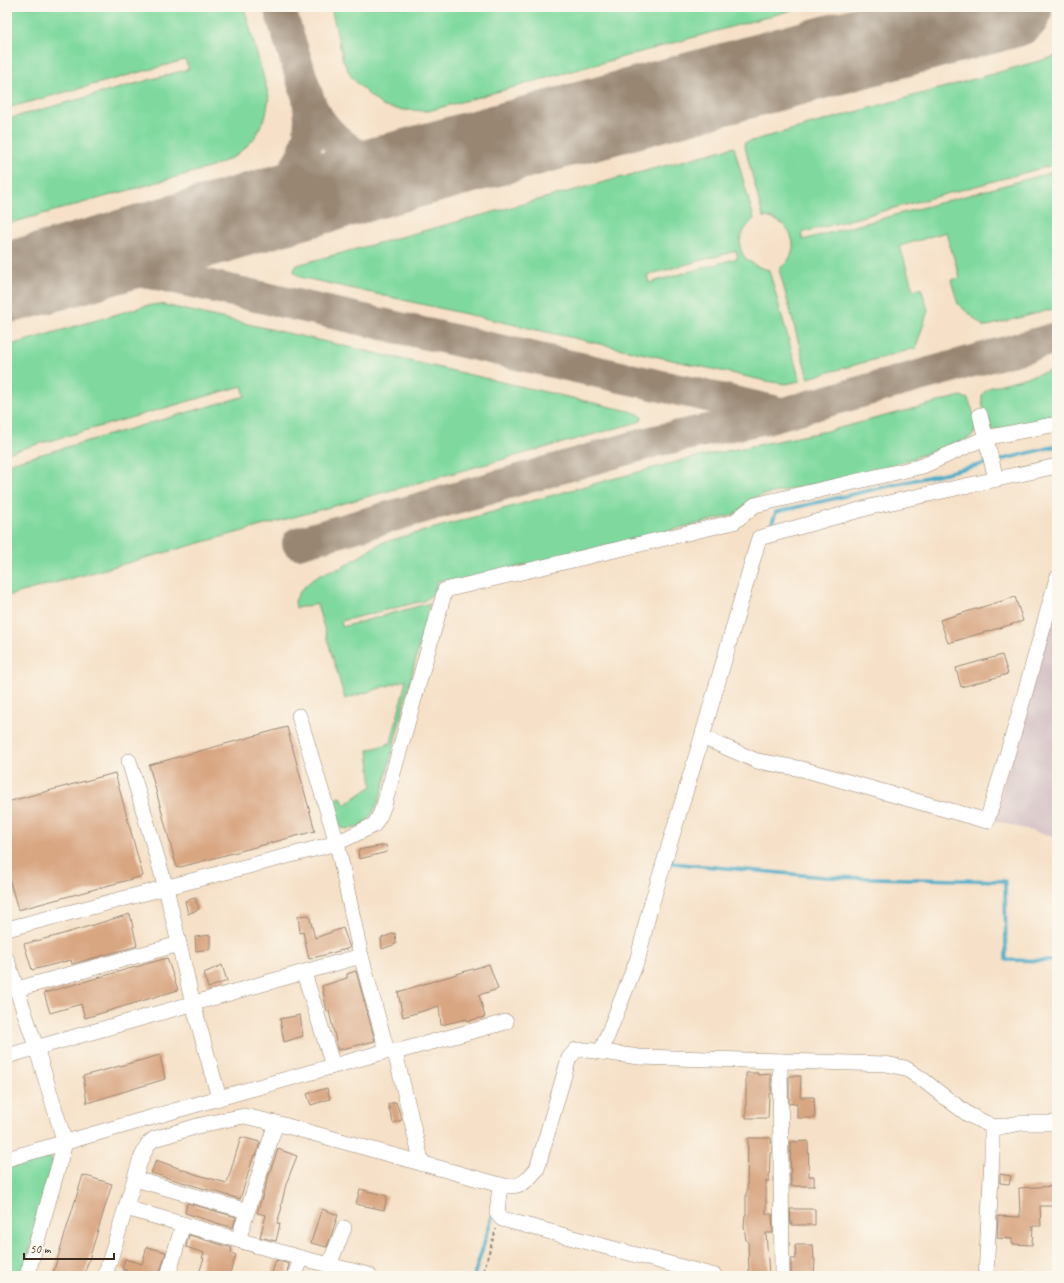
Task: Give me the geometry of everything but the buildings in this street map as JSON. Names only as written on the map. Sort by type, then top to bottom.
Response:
[{"type":"street","points":[[980,415],[993,468]]},
{"type":"street","points":[[7,929],[337,843],[374,825],[380,815],[445,590],[734,522],[754,505],[923,466],[985,438],[1057,424]]},
{"type":"street","points":[[602,1052],[638,958],[649,912],[702,737],[759,538],[874,506],[993,468],[1057,466]]},
{"type":"street","points":[[702,737],[757,761],[802,769],[987,821],[1016,725],[1057,578]]},
{"type":"street","points":[[300,716],[337,843],[361,956],[391,1051],[422,1164]]},
{"type":"street","points":[[129,762],[166,888],[193,1004],[219,1098]]},
{"type":"street","points":[[17,989],[179,944]]},
{"type":"street","points":[[7,1056],[361,956]]},
{"type":"street","points":[[7,960],[36,1047],[65,1143],[26,1276]]},
{"type":"street","points":[[304,973],[333,1066]]},
{"type":"street","points":[[7,1159],[333,1066],[506,1022]]},
{"type":"street","points":[[105,1276],[140,1161],[148,1144],[154,1139],[201,1125],[244,1116],[500,1185],[516,1187],[528,1180],[537,1169],[569,1058],[576,1050],[639,1057],[886,1064],[905,1068],[969,1115],[992,1126],[998,1127],[1020,1123],[1057,1123]]},
{"type":"street","points":[[780,1061],[782,1276]]},
{"type":"street","points":[[238,1240],[276,1124]]},
{"type":"street","points":[[986,1276],[992,1126]]},
{"type":"street","points":[[135,1179],[247,1211]]},
{"type":"street","points":[[500,1185],[497,1213],[502,1219],[715,1276]]},
{"type":"street","points":[[126,1208],[301,1258],[334,1269],[369,1275]]},
{"type":"street","points":[[168,1276],[183,1224]]},
{"type":"street","points":[[334,1269],[344,1228]]},
{"type":"street","points":[[295,1276],[301,1258]]},
{"type":"path","points":[[482,1276],[497,1224]]},
{"type":"shaded area","points":[[1057,600],[1057,838],[993,820]]},
{"type":"green space","points":[[7,7],[244,7],[269,97],[266,115],[255,137],[247,146],[235,156],[212,167],[7,224],[7,119],[189,69],[185,60],[7,108]]},
{"type":"green space","points":[[331,7],[803,7],[428,111],[384,107],[352,78],[343,60]]},
{"type":"green space","points":[[1057,56],[1057,164],[801,233],[803,240],[1057,171],[1057,308],[984,327],[958,304],[951,280],[960,278],[946,232],[900,246],[913,290],[921,288],[928,310],[916,348],[808,378],[779,269],[787,262],[792,254],[792,237],[788,230],[781,224],[773,219],[763,217],[744,143]]},
{"type":"green space","points":[[734,147],[754,219],[746,227],[742,235],[740,243],[741,250],[744,257],[750,262],[769,270],[800,381],[786,384],[766,381],[300,277],[294,270],[297,265]],"holes":[[[736,251],[738,258],[649,283],[647,275]]]},
{"type":"green space","points":[[160,304],[629,411],[639,414],[642,417],[641,421],[635,423],[7,595],[7,464],[245,396],[242,386],[7,453],[7,346],[145,306]]},
{"type":"green space","points":[[1057,369],[1057,419],[991,430],[982,403],[983,393],[991,387]]},
{"type":"green space","points":[[961,396],[968,399],[975,423],[975,432],[965,440],[878,471],[759,496],[749,501],[734,515],[451,583],[448,579],[438,581],[433,593],[423,601],[341,621],[342,627],[430,603],[381,796],[375,809],[367,821],[362,825],[349,829],[341,828],[335,814],[335,799],[339,797],[342,798],[344,805],[372,786],[368,750],[391,743],[406,680],[345,699],[317,604],[296,608],[295,601],[299,593],[316,577],[329,571],[341,568],[381,543],[687,459],[832,430]]},
{"type":"green space","points":[[49,1156],[53,1161],[23,1276],[7,1276],[7,1168]]},
{"type":"waterway","points":[[996,461],[1057,446]]},
{"type":"waterway","points":[[769,531],[776,512],[988,463]]},
{"type":"waterway","points":[[672,859],[671,863],[825,877],[1005,881],[1006,960],[1057,961]]},
{"type":"waterway","points":[[474,1276],[492,1217]]},
{"type":"taxiway","points":[[257,211],[279,195],[288,182],[304,152],[309,134],[310,118],[308,98],[279,7]]},
{"type":"taxiway","points":[[308,98],[313,111],[321,123],[341,144],[349,150],[378,165],[405,170]]},
{"type":"taxiway","points":[[97,259],[143,271],[774,411]]},
{"type":"taxiway","points":[[298,543],[655,441],[766,418],[1057,338]]},
{"type":"runway","points":[[7,283],[405,170],[1012,7]]}]
